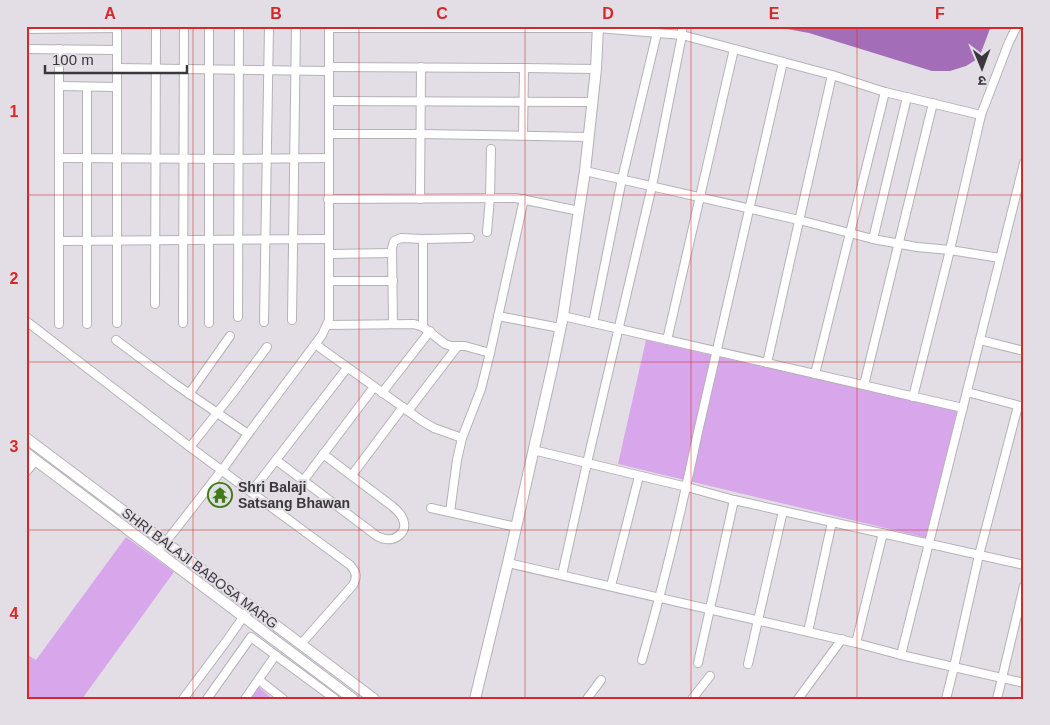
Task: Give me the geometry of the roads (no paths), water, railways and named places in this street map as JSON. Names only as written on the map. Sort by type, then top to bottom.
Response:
[{"type":"street","points":[[155,304],[156,26]]},
{"type":"street","points":[[183,323],[184,26]]},
{"type":"street","points":[[209,323],[210,26]]},
{"type":"street","points":[[238,317],[239,26]]},
{"type":"street","points":[[264,322],[269,26]]},
{"type":"street","points":[[292,320],[296,26]]},
{"type":"street","points":[[562,575],[652,186],[682,36],[682,26]]},
{"type":"street","points":[[913,397],[950,250],[981,115],[1017,26]]},
{"type":"street","points":[[26,29],[117,27],[116,323]]},
{"type":"street","points":[[158,552],[322,336],[329,320],[329,27],[598,27],[682,36],[832,75],[885,92],[981,115]]},
{"type":"street","points":[[474,699],[508,563],[563,316],[585,171],[596,69],[598,27]]},
{"type":"street","points":[[593,322],[622,179],[657,33]]},
{"type":"street","points":[[26,49],[117,50]]},
{"type":"street","points":[[59,49],[59,324]]},
{"type":"street","points":[[667,340],[734,49]]},
{"type":"street","points":[[642,660],[660,598],[687,487],[783,62]]},
{"type":"street","points":[[117,68],[239,70],[421,67],[596,69]]},
{"type":"street","points":[[420,199],[421,67]]},
{"type":"street","points":[[522,135],[524,68]]},
{"type":"street","points":[[767,363],[832,75]]},
{"type":"street","points":[[60,86],[117,87]]},
{"type":"street","points":[[87,87],[87,324]]},
{"type":"street","points":[[815,374],[885,92]]},
{"type":"street","points":[[873,239],[907,97]]},
{"type":"street","points":[[329,101],[592,102]]},
{"type":"street","points":[[864,385],[933,103]]},
{"type":"street","points":[[329,134],[589,137]]},
{"type":"street","points":[[487,232],[491,149]]},
{"type":"street","points":[[59,158],[329,158]]},
{"type":"street","points":[[901,655],[1024,163]]},
{"type":"street","points":[[585,171],[873,239],[1000,258]]},
{"type":"street","points":[[328,200],[516,198],[579,211]]},
{"type":"street","points":[[450,512],[462,438],[481,390],[524,199]]},
{"type":"street","points":[[393,324],[392,253],[394,240],[401,238],[470,238]]},
{"type":"street","points":[[59,241],[328,239]]},
{"type":"street","points":[[382,393],[427,329],[424,239]]},
{"type":"street","points":[[329,254],[392,253]]},
{"type":"street","points":[[329,281],[393,281]]},
{"type":"street","points":[[498,316],[560,328]]},
{"type":"street","points":[[563,316],[963,408]]},
{"type":"street","points":[[26,321],[190,447],[350,564],[355,571],[356,579],[353,585],[301,644]]},
{"type":"street","points":[[327,325],[414,324],[427,329],[445,344],[465,346],[490,353]]},
{"type":"street","points":[[190,394],[230,336]]},
{"type":"street","points":[[116,340],[248,434]]},
{"type":"street","points":[[980,340],[1024,351]]},
{"type":"street","points":[[315,344],[434,428],[462,438]]},
{"type":"street","points":[[190,447],[267,346]]},
{"type":"street","points":[[352,475],[457,346]]},
{"type":"street","points":[[252,491],[347,368]]},
{"type":"street","points":[[303,480],[374,387]]},
{"type":"street","points":[[946,699],[979,555],[1021,407],[967,392]]},
{"type":"street","name":"SHRI BALAJI BABOSA MARG","points":[[26,438],[374,699]]},
{"type":"street","points":[[533,450],[734,500],[1024,565]]},
{"type":"street","name":"SHRI BALAJI BABOSA MARG","points":[[26,453],[29,466],[158,552],[353,699]]},
{"type":"street","points":[[276,460],[377,536],[385,539],[395,539],[400,535],[404,529],[401,515],[392,506],[323,454]]},
{"type":"street","points":[[611,586],[639,476]]},
{"type":"street","points":[[698,663],[734,500]]},
{"type":"street","points":[[430,508],[516,527]]},
{"type":"street","points":[[748,664],[783,511]]},
{"type":"street","points":[[808,632],[832,522]]},
{"type":"street","points":[[856,643],[883,533]]},
{"type":"street","points":[[508,563],[842,639],[1024,684]]},
{"type":"street","points":[[997,699],[1024,586]]},
{"type":"street","points":[[183,699],[251,606]]},
{"type":"street","points":[[207,699],[251,637],[335,699]]},
{"type":"street","points":[[798,699],[842,639]]},
{"type":"street","points":[[244,699],[276,656]]},
{"type":"street","points":[[692,699],[710,676]]},
{"type":"street","points":[[259,680],[283,699]]},
{"type":"street","points":[[587,699],[601,680]]},
{"type":"place","name":"Shri Balaji Satsang Bhawan","points":[[220,495]]}]
